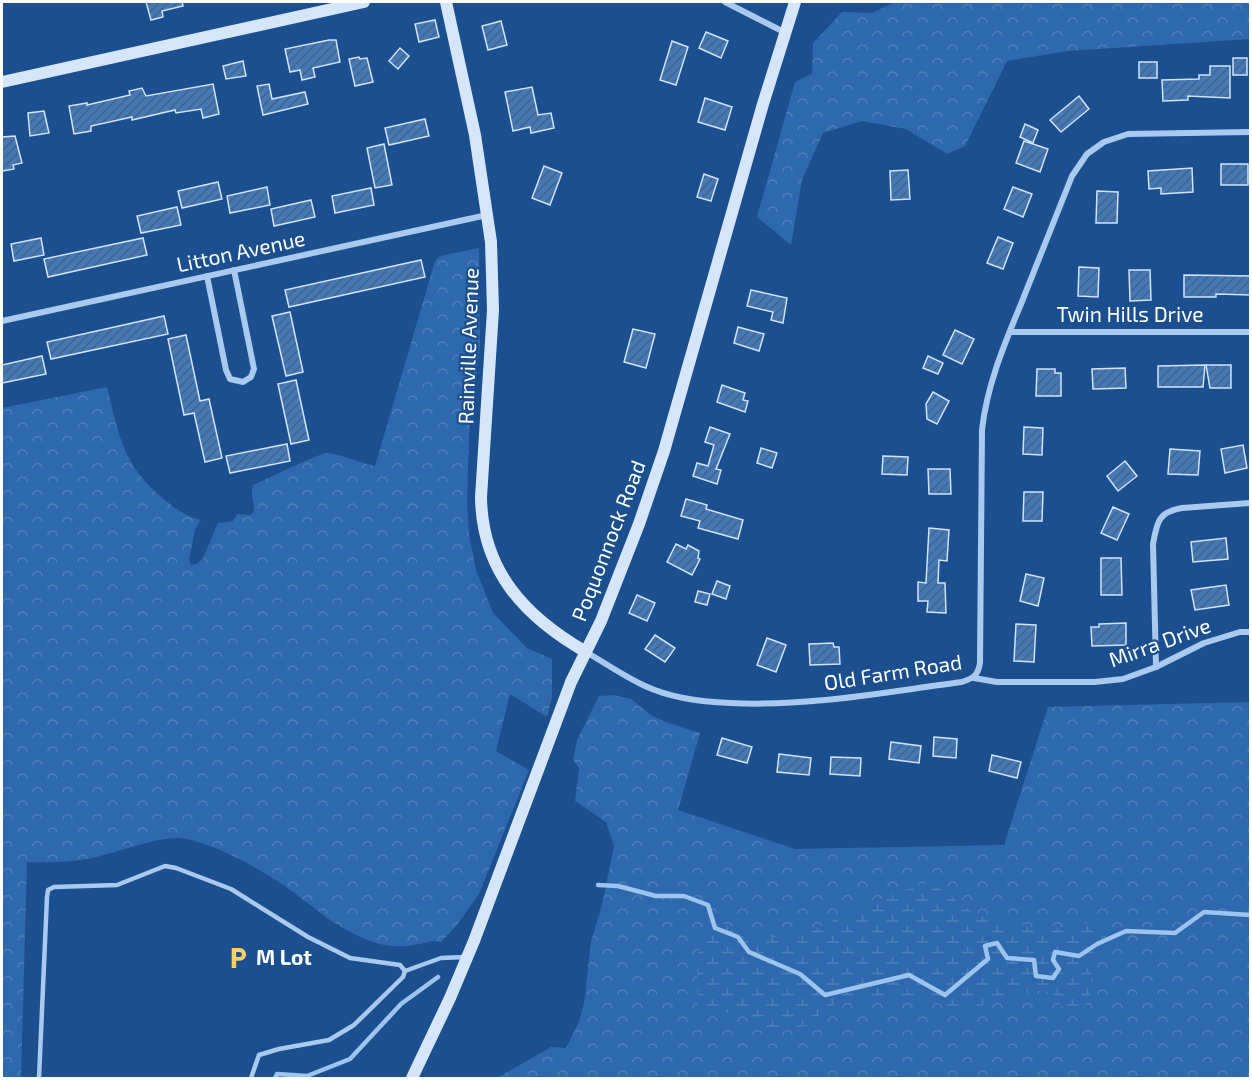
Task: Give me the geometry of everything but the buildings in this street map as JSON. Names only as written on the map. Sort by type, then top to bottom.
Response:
[{"type":"main road","points":[[2,82],[364,2]]},
{"type":"main road","name":"Rainville Avenue","points":[[446,2],[475,135],[491,242],[493,310],[481,497],[484,535],[493,562],[527,610],[560,638],[586,652]]},
{"type":"main road","name":"Poquonnock Road","points":[[412,1078],[468,957],[571,682],[601,621],[639,524],[664,451],[784,32],[795,2]]},
{"type":"street","points":[[725,2],[784,32]]},
{"type":"street","name":"Old Farm Road","points":[[586,652],[645,686],[673,696],[708,702],[777,704],[836,700],[962,682],[974,678],[980,663],[983,419],[988,388],[1072,176],[1086,154],[1104,142],[1128,134],[1251,132]]},
{"type":"street","name":"Litton Avenue","points":[[2,321],[487,215]]},
{"type":"street","points":[[207,276],[227,375],[234,381],[243,382],[251,377],[254,369],[234,270]]},
{"type":"street","name":"Twin Hills Drive","points":[[1010,332],[1251,332]]},
{"type":"street","points":[[1156,667],[1153,544],[1156,526],[1162,515],[1182,508],[1251,503]]},
{"type":"street","name":"Mirra Drive","points":[[974,678],[997,682],[1095,682],[1123,679],[1156,667],[1204,643],[1240,632],[1251,632]]},
{"type":"lane","points":[[39,1078],[47,897],[48,890],[54,887],[117,885],[165,866],[176,868],[231,889],[308,937],[350,958],[400,965],[405,971]]},
{"type":"lane","points":[[405,971],[441,958],[468,957]]},
{"type":"lane","points":[[251,1078],[259,1056],[279,1049],[329,1040],[354,1025],[403,977],[405,971]]},
{"type":"green space","points":[[895,2],[1250,2],[1250,39],[1068,51],[1007,61],[965,146],[947,154],[906,129],[862,121],[823,133],[802,180],[791,245],[757,217],[795,82],[812,74],[813,43],[842,12],[872,13]]},
{"type":"green space","points":[[479,248],[480,345],[469,436],[467,502],[469,534],[476,570],[493,613],[527,648],[552,659],[552,697],[547,717],[510,694],[496,751],[529,770],[479,894],[457,925],[441,942],[394,946],[382,945],[348,931],[284,885],[253,866],[221,850],[187,839],[160,840],[85,859],[27,862],[21,1078],[2,1078],[2,408],[107,387],[125,449],[140,475],[173,506],[186,515],[201,520],[195,530],[189,560],[191,565],[197,564],[203,558],[218,523],[233,521],[237,514],[250,515],[254,512],[253,485],[304,461],[328,453],[375,466],[435,261],[440,256]]},
{"type":"green space","points":[[614,695],[631,699],[652,716],[700,733],[678,810],[795,849],[1004,845],[1048,707],[1250,702],[1250,1078],[497,1078],[551,1047],[566,1048],[578,1024],[584,1004],[591,941],[602,905],[614,846],[606,822],[575,801],[579,768],[573,760],[577,740],[599,696]]},
{"type":"green space","points":[[921,884],[929,884],[949,893],[959,904],[988,920],[1005,921],[1032,928],[1050,924],[1066,932],[1088,922],[1098,924],[1104,939],[1103,952],[1091,970],[1091,993],[1085,1006],[1073,1014],[1060,1005],[1052,992],[1038,991],[1007,997],[967,1010],[947,1007],[913,995],[893,998],[858,997],[841,1001],[822,1012],[809,1025],[795,1029],[771,1029],[742,1015],[700,1012],[697,1008],[699,948],[706,927],[712,921],[773,937],[799,937],[854,910]]},
{"type":"waterway","points":[[598,885],[618,886],[656,896],[684,896],[708,905],[715,928],[738,937],[749,952],[800,974],[825,995],[909,975],[945,995],[988,959],[985,946],[997,943],[1007,958],[1034,960],[1036,976],[1053,978],[1059,969],[1053,960],[1055,952],[1079,956],[1097,944],[1126,931],[1175,933],[1204,912],[1250,915]]},
{"type":"waterway","points":[[275,1078],[277,1074],[307,1076],[350,1059],[401,1004],[438,977]]},
{"type":"place","name":"M Lot","points":[[238,958]]}]
